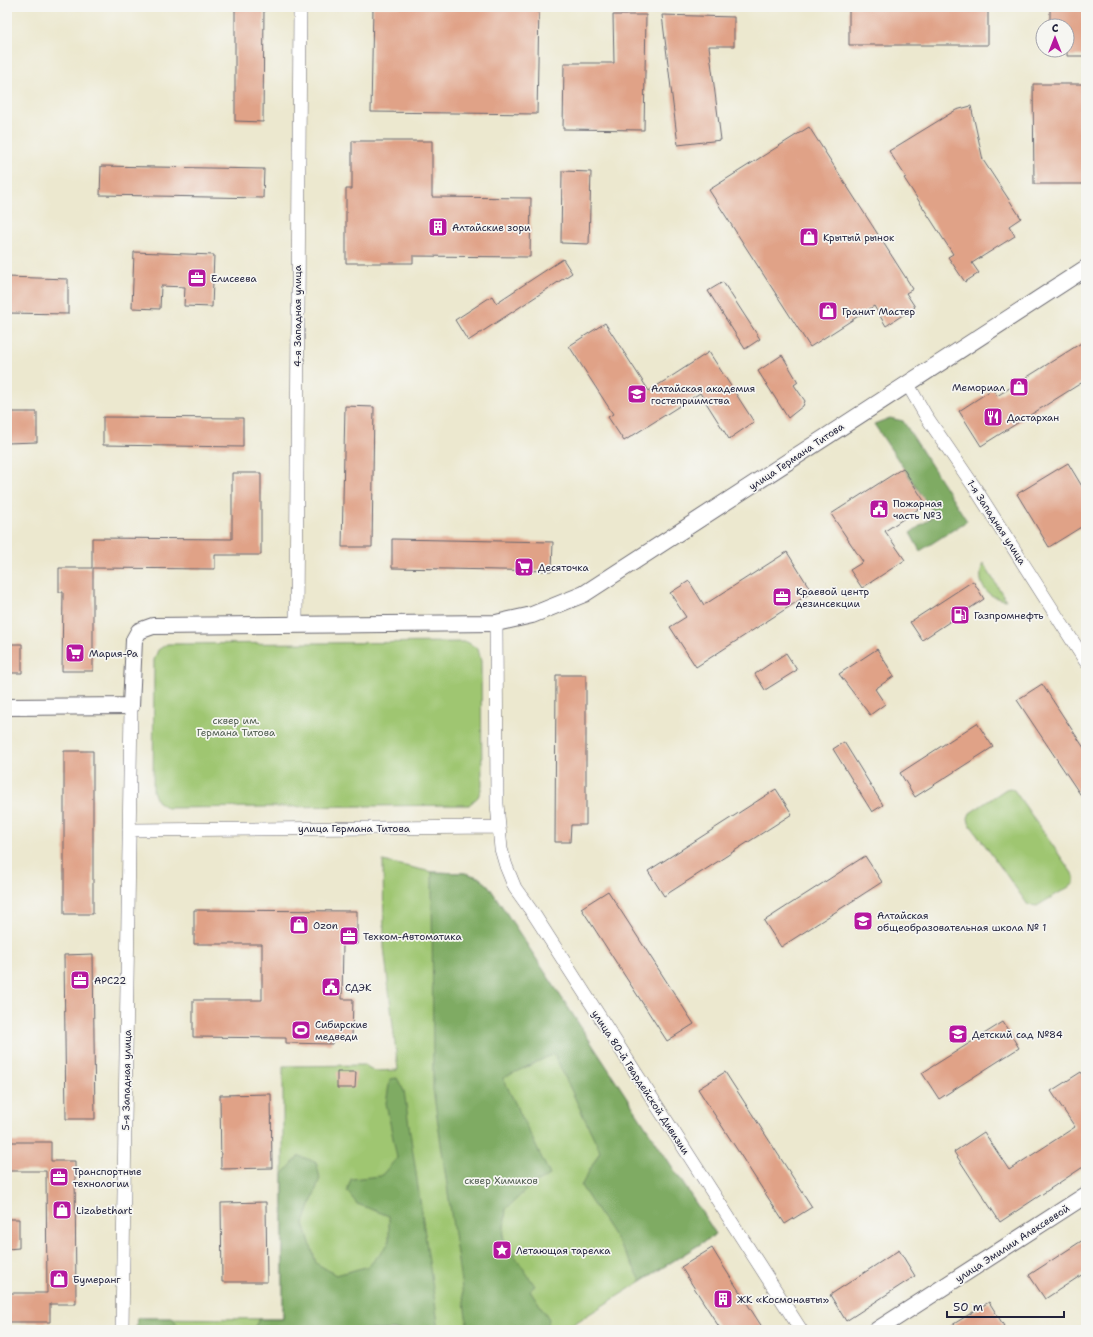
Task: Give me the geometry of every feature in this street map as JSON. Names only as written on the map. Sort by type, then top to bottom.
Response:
[{"type":"street","name":"4-я Западная улица","points":[[296,624],[300,7]]},
{"type":"street","name":"улица Германа Титова","points":[[499,827],[129,830],[131,706],[134,640],[139,631],[153,626],[496,623],[532,615],[584,594],[1086,268]]},
{"type":"street","name":"1-я Западная улица","points":[[907,383],[926,416],[975,488],[1086,662]]},
{"type":"street","points":[[496,623],[497,804],[499,827]]},
{"type":"street","points":[[7,707],[131,706]]},
{"type":"street","name":"улица 80-й Гвардейской Дивизии","points":[[499,827],[501,849],[506,866],[516,888],[801,1330]]},
{"type":"street","name":"5-я Западная улица","points":[[122,1330],[129,830]]},
{"type":"street","name":"улица Эмилии Алексеевой","points":[[877,1330],[1086,1195]]},
{"type":"green space","points":[[890,418],[903,421],[967,521],[920,551],[910,533],[935,515],[874,424]]},
{"type":"green space","points":[[983,563],[1006,600],[993,596],[984,588],[981,577]]},
{"type":"green space","name":"сквер им. Германа Титова","points":[[467,642],[478,649],[481,661],[482,787],[478,797],[469,805],[167,808],[157,801],[153,791],[154,660],[158,650],[167,644]]},
{"type":"green space","points":[[1010,788],[1014,790],[1074,876],[1074,884],[1037,906],[1028,905],[969,823],[968,818],[970,813],[1006,789]]},
{"type":"green space","name":"сквер Химиков","points":[[383,861],[432,872],[465,873],[478,877],[488,885],[716,1234],[564,1330],[136,1330],[137,1318],[283,1319],[283,1066],[364,1065],[375,1071],[398,1070],[384,947]]},
{"type":"green space","points":[[432,872],[465,873],[478,877],[488,885],[716,1234],[641,1281],[632,1264],[581,1186],[600,1151],[554,1054],[503,1078],[550,1175],[530,1186],[506,1209],[503,1238],[535,1286],[530,1290],[549,1319],[547,1330],[468,1330],[433,1089]]},
{"type":"green space","points":[[397,1078],[404,1091],[439,1330],[253,1330],[259,1319],[283,1319],[283,1174],[299,1156],[316,1162],[320,1178],[304,1223],[316,1263],[336,1275],[369,1266],[389,1243],[389,1216],[357,1204],[347,1191],[351,1179],[381,1176],[397,1158],[386,1103],[390,1079]]},
{"type":"green space","points":[[137,1318],[173,1318],[180,1330],[136,1330]]},
{"type":"building","points":[[235,7],[264,7],[263,122],[235,121]]},
{"type":"building","points":[[373,7],[539,7],[537,114],[371,112]]},
{"type":"building","points":[[849,7],[988,7],[988,45],[849,45]]},
{"type":"building","points":[[1050,7],[1086,7],[1086,56],[1075,56],[1075,18],[1050,18]]},
{"type":"building","points":[[613,15],[646,15],[644,130],[563,129],[564,63],[614,63]]},
{"type":"building","points":[[662,15],[734,17],[734,46],[709,46],[721,140],[678,145]]},
{"type":"building","points":[[1033,84],[1086,84],[1086,184],[1034,184]]},
{"type":"building","points":[[971,106],[983,160],[1021,218],[1009,226],[1015,236],[972,263],[979,273],[965,282],[948,257],[953,254],[904,178],[906,177],[889,151],[956,110]]},
{"type":"building","name":"Крытый рынок","points":[[809,127],[913,289],[906,293],[915,307],[886,326],[874,306],[810,347],[709,190]]},
{"type":"building","name":"Алтайские зори","points":[[352,141],[432,141],[432,197],[531,198],[530,257],[413,256],[413,263],[346,263],[346,189],[352,189]]},
{"type":"building","points":[[101,166],[264,169],[263,198],[100,195]]},
{"type":"building","points":[[562,171],[591,172],[589,244],[561,243]]},
{"type":"building","points":[[134,252],[214,255],[212,307],[184,306],[185,287],[161,286],[160,309],[132,308]]},
{"type":"building","points":[[563,259],[572,273],[468,341],[455,320],[492,296],[496,303]]},
{"type":"building","points":[[7,277],[68,279],[68,314],[7,313]]},
{"type":"building","points":[[723,282],[760,339],[745,349],[708,291]]},
{"type":"building","points":[[605,323],[649,391],[709,352],[754,422],[729,439],[700,393],[624,441],[608,417],[613,414],[569,346]]},
{"type":"building","points":[[1086,340],[1086,380],[981,446],[959,411],[993,389],[997,396]]},
{"type":"building","points":[[782,355],[798,382],[794,385],[805,401],[803,406],[788,418],[758,371]]},
{"type":"building","points":[[345,406],[374,407],[372,547],[342,547]]},
{"type":"building","points":[[7,412],[37,412],[37,442],[7,443]]},
{"type":"building","points":[[103,417],[243,418],[243,447],[103,445]]},
{"type":"building","points":[[1068,463],[1086,493],[1086,524],[1049,547],[1017,494]]},
{"type":"building","name":"Пожарная часть №3","points":[[903,468],[926,504],[885,531],[905,560],[862,588],[850,570],[863,562],[831,514]]},
{"type":"building","points":[[232,473],[261,473],[261,555],[215,555],[215,569],[93,568],[93,671],[62,671],[63,592],[59,592],[59,568],[92,568],[92,538],[232,539]]},
{"type":"building","points":[[392,539],[553,542],[552,571],[392,568]]},
{"type":"building","points":[[787,552],[812,592],[696,667],[670,627],[686,617],[670,593],[689,581],[704,605]]},
{"type":"building","points":[[973,581],[984,599],[922,640],[910,622]]},
{"type":"building","points":[[7,644],[22,644],[22,673],[7,673]]},
{"type":"building","points":[[877,649],[894,676],[875,689],[885,704],[870,715],[839,674]]},
{"type":"building","points":[[786,653],[797,670],[765,690],[755,674]]},
{"type":"building","points":[[556,675],[586,675],[586,825],[571,825],[570,842],[555,842]]},
{"type":"building","points":[[1042,684],[1086,751],[1086,803],[1017,700]]},
{"type":"building","points":[[977,723],[993,747],[915,797],[900,773]]},
{"type":"building","points":[[844,742],[883,805],[872,812],[833,749]]},
{"type":"building","points":[[64,751],[93,751],[93,914],[64,914]]},
{"type":"building","points":[[776,789],[792,814],[664,896],[648,871]]},
{"type":"building","points":[[865,856],[882,882],[781,947],[764,921]]},
{"type":"building","points":[[608,891],[694,1024],[667,1041],[581,908]]},
{"type":"building","points":[[194,910],[357,911],[357,944],[343,944],[342,999],[353,999],[352,1038],[332,1038],[332,1044],[286,1043],[286,1038],[193,1037],[193,1000],[262,1000],[262,944],[194,944]]},
{"type":"building","points":[[93,954],[95,1119],[66,1119],[64,955]]},
{"type":"building","points":[[1003,1022],[1019,1048],[939,1099],[922,1073]]},
{"type":"building","points":[[337,1072],[356,1072],[355,1088],[337,1088]]},
{"type":"building","points":[[725,1072],[812,1207],[785,1224],[698,1089]]},
{"type":"building","points":[[1081,1072],[1086,1079],[1086,1165],[1000,1222],[954,1152],[984,1132],[1009,1170],[1075,1127],[1051,1091]]},
{"type":"building","points":[[271,1094],[272,1168],[221,1169],[220,1095]]},
{"type":"building","points":[[7,1142],[51,1142],[51,1161],[75,1161],[76,1304],[50,1304],[50,1322],[7,1322],[7,1293],[47,1293],[46,1171],[7,1171]]},
{"type":"building","points":[[266,1202],[267,1282],[222,1282],[221,1203]]},
{"type":"building","points":[[7,1219],[19,1219],[19,1248],[7,1249]]},
{"type":"building","points":[[1086,1238],[1086,1272],[1045,1299],[1029,1275]]},
{"type":"building","name":"ЖК «Космонавты»","points":[[712,1248],[764,1330],[721,1330],[681,1267]]},
{"type":"building","points":[[899,1250],[915,1276],[846,1321],[830,1295]]},
{"type":"building","points":[[989,1302],[1004,1326],[997,1330],[944,1330]]},
{"type":"place","name":"Алтайские зори","points":[[438,227]]},
{"type":"place","name":"Крытый рынок","points":[[809,237]]},
{"type":"place","name":"Елисеева","points":[[197,278]]},
{"type":"place","name":"Гранит Мастер","points":[[828,311]]},
{"type":"place","name":"Мемориал","points":[[1019,387]]},
{"type":"place","name":"Алтайская академия гостеприимства","points":[[637,394]]},
{"type":"place","name":"Дастархан","points":[[993,417]]},
{"type":"place","name":"Пожарная часть №3","points":[[879,509]]},
{"type":"place","name":"Десяточка","points":[[524,567]]},
{"type":"place","name":"Краевой центр дезинсекции","points":[[782,597]]},
{"type":"place","name":"Газпромнефть","points":[[960,615]]},
{"type":"place","name":"Мария-Ра","points":[[75,653]]},
{"type":"place","name":"Алтайская общеобразовательная школа № 1","points":[[863,921]]},
{"type":"place","name":"Ozon","points":[[299,925]]},
{"type":"place","name":"Техком-Автоматика","points":[[349,936]]},
{"type":"place","name":"АРС22","points":[[80,980]]},
{"type":"place","name":"СДЭК","points":[[331,987]]},
{"type":"place","name":"Сибирские медведи","points":[[301,1030]]},
{"type":"place","name":"Детский сад №84","points":[[958,1034]]},
{"type":"place","name":"Транспортные технологии","points":[[59,1177]]},
{"type":"place","name":"Lizabethart","points":[[62,1210]]},
{"type":"place","name":"Летающая тарелка","points":[[502,1250]]},
{"type":"place","name":"Бумеранг","points":[[59,1279]]},
{"type":"place","name":"ЖК «Космонавты»","points":[[723,1299]]}]
